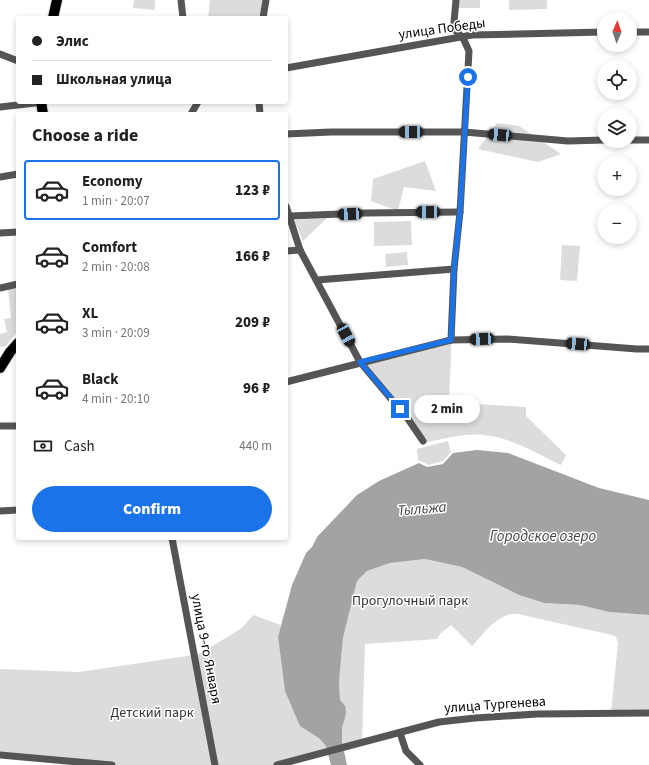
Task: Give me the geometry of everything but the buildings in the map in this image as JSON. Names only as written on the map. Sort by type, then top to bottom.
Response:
[{"type":"main road","points":[[53,16],[57,0]]},
{"type":"main road","points":[[0,368],[16,345]]},
{"type":"street","points":[[181,0],[183,16]]},
{"type":"street","points":[[263,16],[266,0]]},
{"type":"street","points":[[451,340],[454,269],[460,212],[469,51],[463,38],[455,30],[454,22],[456,0]]},
{"type":"street","name":"улица Победы","points":[[288,68],[463,38],[472,35],[597,32]]},
{"type":"street","points":[[637,32],[649,32]]},
{"type":"street","points":[[0,54],[16,60]]},
{"type":"street","points":[[0,107],[25,104]]},
{"type":"street","points":[[288,134],[331,132],[464,132],[568,141],[597,140]]},
{"type":"street","points":[[637,140],[649,140]]},
{"type":"street","points":[[0,177],[16,174]]},
{"type":"street","points":[[288,211],[300,250],[360,362],[408,419],[423,441]]},
{"type":"street","points":[[290,216],[366,213],[460,212]]},
{"type":"street","points":[[0,233],[16,232]]},
{"type":"street","points":[[288,250],[300,250]]},
{"type":"street","points":[[317,280],[454,269]]},
{"type":"street","points":[[0,288],[16,284]]},
{"type":"street","points":[[288,381],[451,340],[507,339],[649,349]]},
{"type":"street","points":[[0,426],[16,426]]},
{"type":"street","points":[[0,511],[16,510]]},
{"type":"street","name":"улица 9-го Января","points":[[172,540],[215,765]]},
{"type":"street","name":"улица Тургенева","points":[[277,765],[439,722],[537,714],[649,713]]},
{"type":"street","points":[[400,733],[406,751],[420,765]]},
{"type":"street","points":[[0,755],[112,765]]},
{"type":"green space","points":[[134,0],[155,0],[155,10],[133,8]]},
{"type":"green space","points":[[210,0],[266,0],[263,16],[208,16]]},
{"type":"green space","points":[[456,0],[480,0],[480,8],[455,8]]},
{"type":"green space","points":[[509,0],[547,0],[547,9],[509,10]]},
{"type":"green space","points":[[497,123],[519,126],[561,154],[538,162],[478,149]]},
{"type":"green space","points":[[425,161],[436,191],[404,187],[398,211],[371,201],[373,179]]},
{"type":"green space","points":[[327,218],[303,241],[294,220]]},
{"type":"green space","points":[[411,221],[412,245],[374,246],[374,222]]},
{"type":"green space","points":[[562,245],[580,246],[577,281],[560,280]]},
{"type":"green space","points":[[407,252],[408,265],[386,267],[385,254]]},
{"type":"green space","points":[[16,288],[16,334],[6,346],[0,347],[0,334],[7,332],[4,319],[11,318],[8,289]]},
{"type":"green space","points":[[451,340],[449,402],[526,407],[526,416],[566,455],[561,465],[523,446],[493,436],[469,435],[424,443],[360,362]]},
{"type":"green space","points":[[448,441],[451,452],[443,461],[429,465],[418,460],[417,449]]},
{"type":"green space","name":"Прогулочный парк","points":[[425,559],[462,567],[519,595],[544,603],[580,605],[609,612],[649,615],[649,713],[611,713],[618,643],[616,637],[518,614],[510,614],[501,618],[490,626],[472,646],[451,625],[440,634],[437,639],[365,644],[362,742],[343,747],[342,728],[345,718],[340,701],[339,681],[343,638],[357,581],[367,571],[390,563]]},
{"type":"green space","name":"Детский парк","points":[[253,615],[281,625],[278,637],[285,691],[312,734],[327,746],[327,751],[277,765],[112,765],[0,755],[0,669],[79,672],[194,655],[201,653],[242,628]]},
{"type":"water","name":"Городское озеро","points":[[477,450],[508,453],[599,488],[649,500],[649,615],[609,612],[580,605],[544,603],[519,595],[462,567],[425,559],[390,563],[367,571],[357,581],[343,638],[339,681],[340,700],[345,706],[346,712],[342,728],[342,742],[347,765],[331,765],[326,746],[320,739],[300,726],[285,691],[278,637],[292,585],[306,553],[312,547],[317,537],[357,495],[379,481],[419,463],[427,467],[443,464],[453,453]]},
{"type":"route","points":[[400,409],[360,362],[451,340],[454,269],[460,212],[468,77]]},
{"type":"water label","name":"Тыльжа","points":[[422,509]]}]
